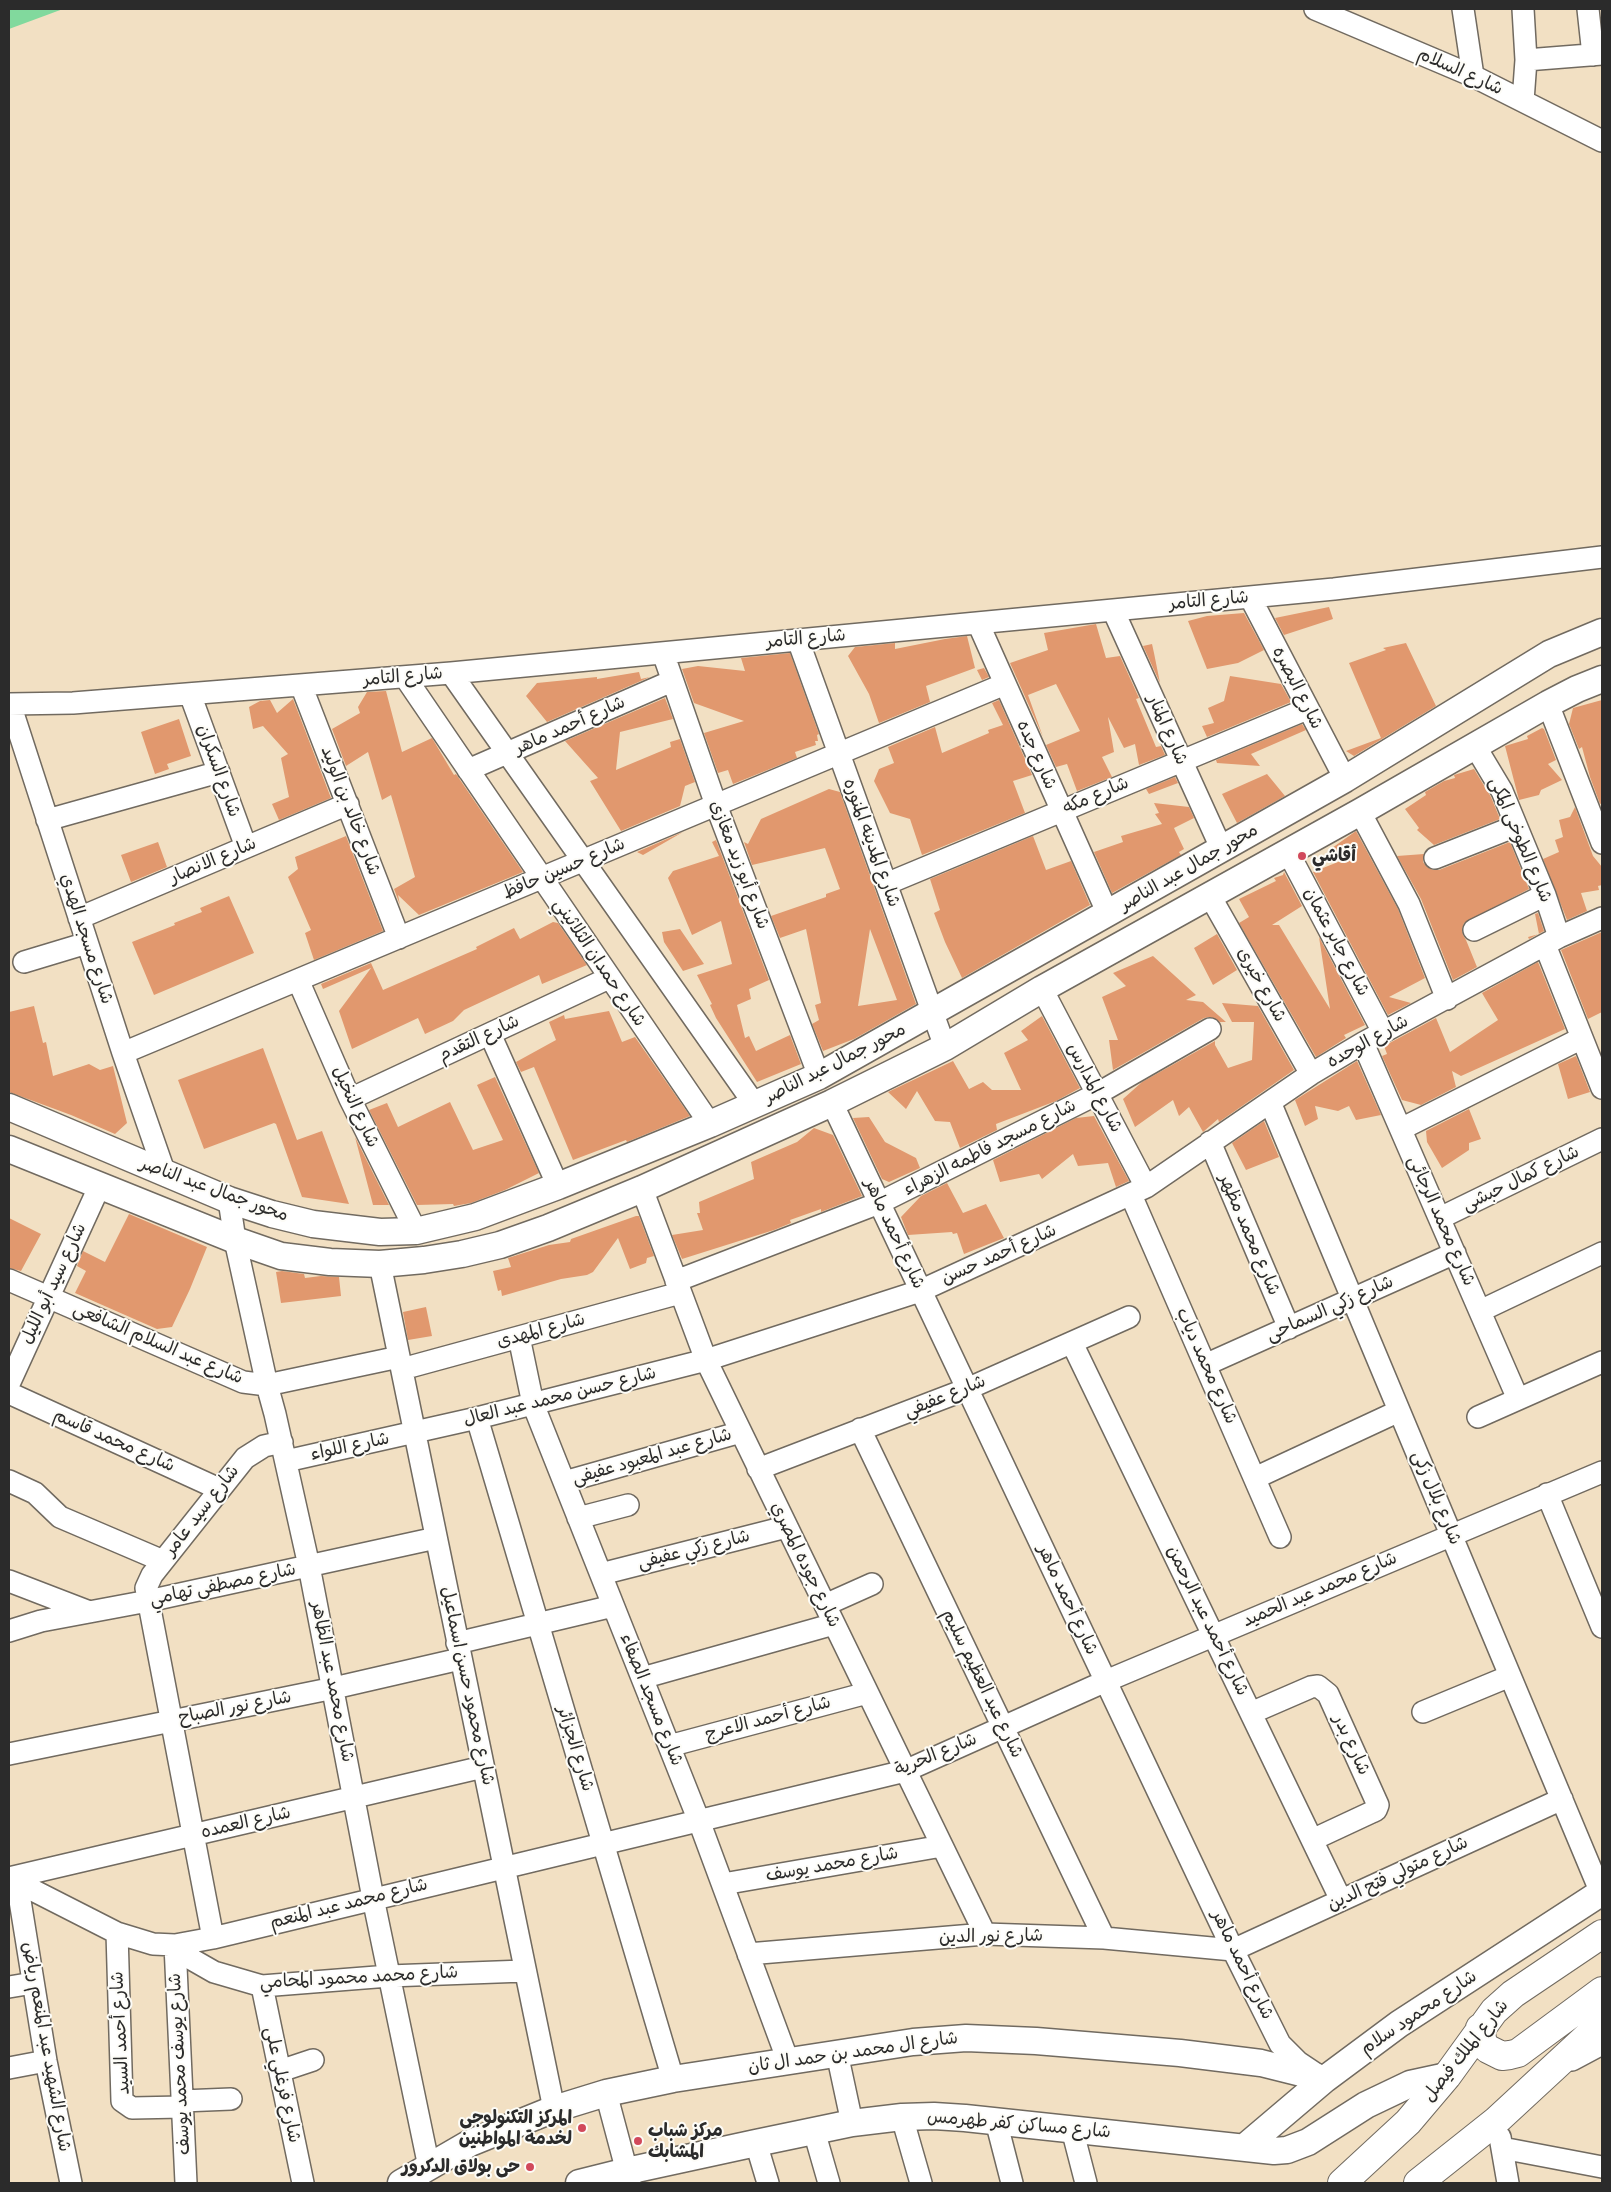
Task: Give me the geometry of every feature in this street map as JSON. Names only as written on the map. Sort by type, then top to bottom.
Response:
[{"type":"main road","name":"شارع الملك فيصل","points":[[1342,2183],[1408,2122],[1447,2076],[1494,2011],[1513,1994],[1602,1934]]},
{"type":"main road","points":[[1480,2028],[1483,2044],[1488,2050],[1502,2056],[1510,2056],[1518,2053],[1602,1991]]},
{"type":"main road","points":[[1418,2183],[1496,2121],[1554,2070],[1571,2051],[1602,2023]]},
{"type":"street","name":"شارع السلام","points":[[1315,9],[1339,14],[1473,76],[1602,141]]},
{"type":"street","points":[[1463,9],[1473,76]]},
{"type":"street","points":[[1524,9],[1526,60],[1524,101]]},
{"type":"street","points":[[1526,60],[1598,54],[1588,9]]},
{"type":"street","name":"شارع التامر","points":[[9,704],[73,703],[451,673],[1250,597],[1602,557]]},
{"type":"street","name":"شارع البصره","points":[[1250,597],[1345,779]]},
{"type":"street","name":"شارع المنار","points":[[1113,610],[1222,850]]},
{"type":"street","name":"شارع جده","points":[[978,623],[1108,914]]},
{"type":"street","name":"محور جمال عبد الناصر","points":[[9,1107],[229,1200],[272,1214],[313,1224],[380,1232],[416,1231],[475,1217],[558,1186],[710,1124],[819,1076],[934,1013],[1345,779],[1549,654],[1602,632]]},
{"type":"street","name":"شارع المدينه المنوره","points":[[798,640],[945,1046]]},
{"type":"street","name":"شارع أبو زيد مغازى","points":[[663,653],[716,805],[819,1076]]},
{"type":"street","points":[[451,673],[755,1105]]},
{"type":"street","name":"شارع حمدان الثلاثيني","points":[[404,677],[710,1124]]},
{"type":"street","name":"محور جمال عبد الناصر","points":[[9,1148],[280,1256],[330,1262],[380,1264],[462,1254],[500,1245],[548,1228],[642,1189],[832,1103],[945,1046],[1042,989],[1360,812],[1548,704],[1602,679]]},
{"type":"street","name":"شارع أحمد ماهر","points":[[468,770],[672,681]]},
{"type":"street","name":"شارع حسين حافظ","points":[[122,1054],[1005,684]]},
{"type":"street","name":"شارع خالد بن الوليد","points":[[301,685],[399,938]]},
{"type":"street","name":"شارع السكران","points":[[190,694],[246,847]]},
{"type":"street","points":[[1482,696],[1503,730]]},
{"type":"street","name":"شارع مسجد الهدي","points":[[9,704],[17,755],[47,820],[122,1054],[165,1174]]},
{"type":"street","points":[[1548,704],[1602,843]]},
{"type":"street","name":"شارع مكه","points":[[886,884],[1307,709]]},
{"type":"street","name":"شارع الطوخى المكى","points":[[1475,746],[1502,791],[1545,895],[1552,941],[1582,1038],[1602,1088]]},
{"type":"street","points":[[47,820],[219,772]]},
{"type":"street","name":"شارع الانصار","points":[[79,918],[348,804]]},
{"type":"street","points":[[1360,812],[1409,904],[1446,999]]},
{"type":"street","points":[[1435,858],[1516,826]]},
{"type":"street","name":"شارع جابر عثمان","points":[[1288,852],[1383,1032]]},
{"type":"street","points":[[1474,930],[1545,895]]},
{"type":"street","name":"شارع خيرى","points":[[1210,896],[1311,1074]]},
{"type":"street","name":"شارع الوحده","points":[[1138,1191],[1311,1074],[1383,1032],[1552,941],[1602,918]]},
{"type":"street","points":[[24,962],[87,943]]},
{"type":"street","name":"شارع التقدم","points":[[350,1100],[609,978]]},
{"type":"street","name":"شارع النخيل","points":[[298,980],[350,1100],[416,1231]]},
{"type":"street","name":"شارع المدارس","points":[[1042,989],[1097,1094],[1138,1191]]},
{"type":"street","name":"شارع مسجد فاطمه الزهراء","points":[[678,1287],[879,1204],[1097,1094],[1210,1029]]},
{"type":"street","points":[[490,1034],[558,1186]]},
{"type":"street","points":[[1401,1129],[1582,1038]]},
{"type":"street","name":"شارع محمد الرجائى","points":[[1363,1044],[1518,1399]]},
{"type":"street","name":"شارع بلال زكى","points":[[1270,1102],[1602,1892]]},
{"type":"street","name":"شارع أحمد ماهر","points":[[832,1103],[1233,1950],[1280,2044],[1298,2062],[1324,2079]]},
{"type":"street","name":"شارع كمال حبشى","points":[[1440,1218],[1602,1139]]},
{"type":"street","name":"شارع محمد مظهر","points":[[1210,1142],[1289,1328]]},
{"type":"street","name":"شارع سيد أبو الليل","points":[[9,1384],[100,1185]]},
{"type":"street","name":"شارع جوده المصري","points":[[642,1189],[706,1360],[985,1934]]},
{"type":"street","name":"شارع أحمد حسن","points":[[706,1360],[920,1291],[1138,1191]]},
{"type":"street","name":"شارع محمد دياب","points":[[1138,1191],[1205,1365],[1280,1537]]},
{"type":"street","name":"شارع محمد عبد الظاهر","points":[[229,1200],[267,1386],[284,1451],[309,1566],[389,1976],[429,2167]]},
{"type":"street","points":[[1480,1311],[1602,1253]]},
{"type":"street","name":"شارع زكي السماحى","points":[[1205,1365],[1455,1254]]},
{"type":"street","name":"شارع محمود حسن اسماعيل","points":[[380,1264],[458,1651],[554,2109]]},
{"type":"street","name":"شارع عبد السلام الشافعى","points":[[9,1280],[243,1382],[267,1386],[400,1363]]},
{"type":"street","name":"شارع المهدى","points":[[400,1363],[519,1338],[678,1287]]},
{"type":"street","name":"شارع عفيفي","points":[[758,1468],[967,1389],[1129,1317]]},
{"type":"street","name":"شارع مسجد الصفاء","points":[[519,1338],[533,1404],[699,1821],[788,2061]]},
{"type":"street","name":"شارع أحمد عبد الرحمن","points":[[1072,1343],[1341,1900]]},
{"type":"street","name":"شارع حسن محمد عبد العال","points":[[414,1432],[478,1418],[706,1360]]},
{"type":"street","points":[[1478,1417],[1602,1362]]},
{"type":"street","name":"شارع محمد قاسم","points":[[9,1394],[219,1489]]},
{"type":"street","points":[[1255,1478],[1399,1411]]},
{"type":"street","name":"شارع الجزائر","points":[[478,1418],[673,2079]]},
{"type":"street","name":"شارع عبد العظيم سليم","points":[[860,1429],[1104,1938]]},
{"type":"street","name":"شارع اللواء","points":[[284,1451],[414,1432]]},
{"type":"street","name":"شارع عبد المعبود عفيفى","points":[[564,1482],[740,1432]]},
{"type":"street","name":"شارع سيد عامر","points":[[213,1938],[146,1595],[148,1581],[245,1458],[264,1446],[284,1451]]},
{"type":"street","name":"شارع محمد عبد الحميد","points":[[1106,1681],[1602,1472]]},
{"type":"street","points":[[9,1481],[35,1493],[60,1517],[163,1561]]},
{"type":"street","points":[[1547,1494],[1602,1627]]},
{"type":"street","points":[[578,1518],[628,1505]]},
{"type":"street","name":"شارع زكي عفيفى","points":[[601,1574],[786,1527]]},
{"type":"street","name":"شارع مصطفى تهامي","points":[[9,1631],[41,1621],[148,1601],[436,1538]]},
{"type":"street","points":[[9,1581],[87,1612]]},
{"type":"street","points":[[642,1678],[829,1615],[872,1584]]},
{"type":"street","name":"شارع نور الصباح","points":[[9,1754],[334,1688],[458,1651],[538,1623],[613,1606]]},
{"type":"street","points":[[1423,1712],[1510,1676]]},
{"type":"street","name":"شارع الحرية","points":[[699,1821],[905,1771],[1106,1681]]},
{"type":"street","name":"شارع بدر","points":[[1251,1713],[1311,1686],[1318,1686],[1328,1694],[1378,1805],[1376,1810],[1312,1840]]},
{"type":"street","name":"شارع أحمد الاعرج","points":[[669,1746],[867,1693]]},
{"type":"street","name":"شارع العمده","points":[[13,1886],[193,1835],[483,1767]]},
{"type":"street","name":"شارع متولي فتح الدين","points":[[1233,1950],[1562,1799]]},
{"type":"street","name":"شارع محمد عبد المنعم","points":[[13,1886],[117,1933],[153,1944],[175,1945],[213,1938],[699,1821]]},
{"type":"street","name":"شارع محمد يوسف","points":[[723,1884],[942,1846]]},
{"type":"street","name":"شارع الشهيد عبد المنعم رياض","points":[[13,1886],[71,2183]]},
{"type":"street","name":"شارع محمود سلام","points":[[1246,2146],[1324,2079],[1399,2024],[1602,1892]]},
{"type":"street","name":"شارع أحمد السيد","points":[[117,1933],[122,2101],[132,2108],[182,2104]]},
{"type":"street","name":"شارع نور الدين","points":[[748,1954],[985,1934],[1104,1938],[1233,1950]]},
{"type":"street","name":"شارع محمد محمود المحامي","points":[[175,1945],[193,1960],[214,1972],[262,1986],[389,1976],[524,1971]]},
{"type":"street","name":"شارع يوسف محمد يوسف","points":[[175,1945],[186,2183]]},
{"type":"street","points":[[9,1987],[33,1983]]},
{"type":"street","name":"شارع فرغلي على","points":[[262,1986],[303,2183]]},
{"type":"street","name":"شارع ال محمد بن حمد ال ثان","points":[[401,2183],[470,2143],[554,2109],[606,2093],[673,2079],[913,2042],[966,2038],[1036,2041],[1180,2053],[1252,2062],[1324,2079]]},
{"type":"street","points":[[1554,2070],[1602,2044]]},
{"type":"street","points":[[837,2054],[852,2123]]},
{"type":"street","points":[[280,2071],[313,2060]]},
{"type":"street","points":[[9,2068],[46,2061]]},
{"type":"street","name":"شارع مساكن كفر طهرمس","points":[[579,2183],[628,2177],[756,2143],[852,2123],[902,2117],[934,2116],[996,2121],[1246,2146],[1274,2151],[1298,2147],[1366,2105],[1410,2084],[1447,2076]]},
{"type":"street","points":[[606,2093],[628,2177]]},
{"type":"street","points":[[182,2104],[231,2099]]},
{"type":"street","points":[[902,2117],[921,2183]]},
{"type":"street","points":[[996,2121],[1012,2183]]},
{"type":"street","points":[[1496,2121],[1508,2183]]},
{"type":"street","points":[[1072,2129],[1086,2183]]},
{"type":"street","points":[[814,2131],[829,2183]]},
{"type":"street","points":[[756,2143],[768,2183]]},
{"type":"street","points":[[1502,2148],[1602,2167]]},
{"type":"green space","points":[[9,9],[63,9],[9,29]]},
{"type":"building","points":[[1329,607],[1333,619],[1284,635],[1286,639],[1275,618]]},
{"type":"building","points":[[1244,613],[1264,650],[1238,663],[1207,669],[1188,621],[1207,616]]},
{"type":"building","points":[[1096,624],[1106,658],[1120,656],[1139,698],[1136,699],[1156,747],[1161,746],[1165,755],[1139,765],[1135,744],[1124,748],[1108,717],[1114,752],[1102,757],[1112,777],[1077,791],[1067,764],[1056,767],[1046,745],[1080,731],[1056,684],[1028,695],[1043,737],[1010,663],[1048,650],[1044,633]]},
{"type":"building","points":[[967,636],[975,668],[926,686],[930,702],[879,723],[869,694],[848,656],[855,647],[895,643],[895,649]]},
{"type":"building","points":[[1406,643],[1436,706],[1354,756],[1346,751],[1381,738],[1349,663],[1386,650],[1383,648]]},
{"type":"building","points":[[1152,644],[1154,653],[1160,683],[1143,646]]},
{"type":"building","points":[[790,653],[819,734],[817,735],[818,741],[815,741],[816,745],[795,752],[797,758],[733,784],[728,770],[718,773],[704,733],[744,721],[694,703],[682,669],[698,666],[745,671],[741,658]]},
{"type":"building","points":[[984,668],[989,677],[982,680],[977,670]]},
{"type":"building","points":[[639,672],[641,679],[650,677],[547,722],[526,696],[537,683],[597,677],[597,679]]},
{"type":"building","points":[[1230,676],[1281,684],[1291,702],[1207,737],[1202,726],[1214,723],[1208,708],[1224,701]]},
{"type":"building","points":[[386,691],[402,752],[432,738],[454,775],[456,774],[523,872],[419,915],[398,895],[400,905],[394,889],[415,877],[391,795],[382,800],[368,752],[346,766],[332,729],[360,713],[358,707],[367,692]]},
{"type":"building","points":[[665,698],[673,719],[620,732],[616,770],[671,747],[670,742],[680,739],[695,782],[685,786],[680,806],[621,831],[590,781],[598,778],[565,741]]},
{"type":"building","points":[[293,699],[331,798],[279,820],[272,804],[289,797],[281,758],[288,754],[263,726],[253,729],[249,707],[260,701],[270,700],[277,713]]},
{"type":"building","points":[[999,700],[1032,775],[1013,781],[1025,813],[922,855],[910,819],[890,813],[874,781],[879,769],[894,763],[888,747],[935,727],[942,753],[989,733],[988,730],[1003,725],[992,703]]},
{"type":"building","points":[[1602,700],[1602,803],[1600,804],[1582,747],[1579,749],[1569,724],[1573,708]]},
{"type":"building","points":[[179,719],[191,756],[167,764],[169,769],[155,774],[141,732]]},
{"type":"building","points":[[1302,724],[1306,730],[1251,754],[1260,766],[1217,763],[1216,760]]},
{"type":"building","points":[[1542,728],[1556,760],[1548,764],[1562,780],[1541,790],[1539,795],[1519,800],[1505,746],[1528,739],[1527,736]]},
{"type":"building","points":[[1474,769],[1491,797],[1500,819],[1434,845],[1417,830],[1419,828],[1405,809],[1426,795],[1425,792],[1444,781],[1455,778],[1454,775]]},
{"type":"building","points":[[1267,774],[1285,796],[1237,823],[1222,794]]},
{"type":"building","points":[[1175,777],[1178,783],[1149,794],[1146,789]]},
{"type":"building","points":[[829,789],[840,792],[916,1004],[854,1039],[823,1051],[812,1024],[819,1020],[815,1005],[821,1003],[806,929],[780,938],[771,916],[826,897],[826,894],[840,889],[825,848],[752,865],[744,842],[748,844],[761,819]],"holes":[[[870,929],[897,1000],[858,1006]]]},
{"type":"building","points":[[1154,803],[1189,807],[1194,818],[1174,828],[1184,849],[1179,852],[1181,855],[1112,893],[1094,852],[1123,842],[1121,836],[1162,824],[1155,814],[1159,813]]},
{"type":"building","points":[[1575,807],[1593,856],[1602,867],[1602,885],[1598,886],[1599,890],[1581,893],[1587,911],[1567,920],[1543,859],[1559,852],[1555,840],[1563,837],[1559,820],[1570,817]]},
{"type":"building","points":[[1356,831],[1398,909],[1425,978],[1389,997],[1411,1003],[1388,1015],[1313,872],[1343,860],[1332,848]]},
{"type":"building","points":[[683,832],[643,855],[637,852]]},
{"type":"building","points":[[346,836],[383,931],[314,960],[305,933],[311,930],[288,877],[298,869],[295,857]]},
{"type":"building","points":[[1033,836],[1046,870],[1071,861],[1090,905],[962,978],[934,913],[940,910],[930,879]]},
{"type":"building","points":[[716,840],[769,980],[749,989],[751,999],[737,1005],[745,1038],[749,1036],[756,1051],[790,1035],[801,1064],[757,1082],[716,1018],[710,1005],[712,1004],[697,975],[732,964],[721,921],[692,935],[668,878],[673,871],[719,856],[712,842]]},
{"type":"building","points":[[158,842],[167,867],[131,882],[121,855]]},
{"type":"building","points":[[1510,842],[1529,889],[1464,923],[1463,935],[1477,967],[1453,980],[1421,899],[1397,856],[1424,854],[1423,862],[1427,867],[1439,870]]},
{"type":"building","points":[[1284,872],[1302,906],[1272,925],[1279,925],[1330,1009],[1319,937],[1365,1025],[1344,1035],[1346,1038],[1316,1057],[1239,923],[1249,917],[1239,899],[1276,881],[1274,878],[1283,875]]},
{"type":"building","points":[[229,896],[254,953],[154,995],[132,942],[175,925],[174,923],[202,912],[200,908]]},
{"type":"building","points":[[1538,913],[1544,931],[1539,934],[1535,914]]},
{"type":"building","points":[[553,922],[558,923],[587,965],[542,984],[539,975],[464,1010],[453,1021],[425,1034],[418,1018],[352,1049],[339,1011],[371,968],[323,989],[321,984],[371,963],[383,990],[477,949],[476,947],[514,928],[520,939]]},
{"type":"building","points":[[680,929],[704,964],[683,971],[664,942],[662,932]]},
{"type":"building","points":[[1602,932],[1602,1012],[1588,1019],[1561,950]]},
{"type":"building","points":[[1217,934],[1237,970],[1213,985],[1194,948]]},
{"type":"building","points":[[1153,956],[1196,995],[1186,1000],[1203,1002],[1226,1022],[1220,1022],[1210,1017],[1204,1018],[1113,1070],[1109,1040],[1118,1040],[1102,997],[1126,986],[1113,973]]},
{"type":"building","points":[[1538,962],[1565,1029],[1461,1076],[1452,1071],[1456,1087],[1421,1105],[1402,1100],[1382,1056],[1387,1054],[1384,1046],[1436,1018],[1450,1052],[1498,1020],[1482,993]]},
{"type":"building","points":[[1222,1003],[1258,1006],[1294,1070],[1219,1122],[1218,1119],[1203,1132],[1189,1107],[1179,1116],[1173,1100],[1135,1127],[1123,1099],[1142,1082],[1215,1041],[1215,1045],[1228,1068],[1252,1060],[1254,1022],[1232,1022]]},
{"type":"building","points":[[34,1006],[43,1043],[46,1042],[53,1076],[89,1064],[100,1070],[113,1066],[127,1123],[115,1134],[9,1092],[9,1012]]},
{"type":"building","points":[[609,1011],[622,1042],[635,1037],[690,1116],[627,1142],[626,1140],[573,1160],[534,1067],[521,1072],[516,1062],[556,1040],[549,1022],[564,1015],[565,1019]]},
{"type":"building","points":[[1042,1016],[1080,1088],[1056,1101],[996,1124],[997,1130],[960,1148],[950,1122],[935,1121],[917,1091],[906,1109],[888,1092],[953,1061],[969,1089],[983,1082],[992,1090],[1021,1090],[1004,1053],[1028,1040],[1021,1031]]},
{"type":"building","points":[[263,1048],[297,1140],[322,1131],[349,1204],[302,1197],[276,1124],[274,1123],[204,1149],[178,1080]]},
{"type":"building","points":[[1576,1056],[1590,1092],[1568,1099],[1558,1064]]},
{"type":"building","points":[[1357,1061],[1381,1115],[1356,1120],[1349,1106],[1338,1111],[1315,1106],[1318,1119],[1305,1126],[1295,1100]]},
{"type":"building","points":[[495,1077],[539,1173],[505,1190],[471,1203],[454,1206],[453,1204],[417,1205],[369,1110],[387,1103],[398,1127],[450,1102],[473,1150],[503,1140],[477,1085]]},
{"type":"building","points":[[1469,1109],[1481,1139],[1469,1143],[1469,1150],[1442,1168],[1427,1142],[1426,1131]]},
{"type":"building","points":[[1094,1116],[1129,1181],[1116,1187],[1108,1163],[1078,1166],[1073,1154],[1042,1179],[1039,1174],[1000,1182],[993,1160],[1076,1118]]},
{"type":"building","points":[[869,1117],[885,1142],[916,1158],[920,1168],[889,1182],[882,1179],[853,1118]]},
{"type":"building","points":[[1264,1121],[1279,1157],[1246,1170],[1232,1143]]},
{"type":"building","points":[[814,1128],[833,1135],[862,1196],[821,1212],[821,1209],[790,1220],[791,1223],[774,1230],[682,1259],[672,1235],[703,1230],[697,1213],[700,1213],[699,1202],[754,1179],[751,1162],[797,1142]]},
{"type":"building","points":[[355,1137],[389,1205],[373,1205]]},
{"type":"building","points":[[947,1183],[963,1213],[986,1204],[1004,1238],[964,1254],[957,1233],[908,1235],[901,1217],[921,1196]]},
{"type":"building","points":[[129,1214],[207,1247],[172,1327],[157,1329],[75,1293],[86,1271],[77,1266],[83,1251],[105,1262]]},
{"type":"building","points":[[639,1216],[654,1256],[647,1258],[646,1263],[630,1269],[618,1238],[593,1272],[587,1275],[561,1279],[502,1296],[501,1290],[498,1291],[493,1271],[511,1267],[508,1258],[549,1245],[570,1242],[571,1239]]},
{"type":"building","points":[[9,1218],[41,1234],[21,1271],[9,1268]]},
{"type":"building","points":[[276,1272],[304,1274],[305,1278],[321,1276],[339,1277],[341,1296],[281,1303]]},
{"type":"building","points":[[426,1307],[432,1336],[408,1340],[403,1312]]},
{"type":"place","name":"أقاشي","points":[[1302,856]]},
{"type":"place","name":"المركز التكنولوجى لخدمة المواطنين","points":[[582,2128]]},
{"type":"place","name":"مركز شباب المشابك","points":[[638,2141]]},
{"type":"place","name":"حى بولاق الدكرور","points":[[530,2167]]}]
